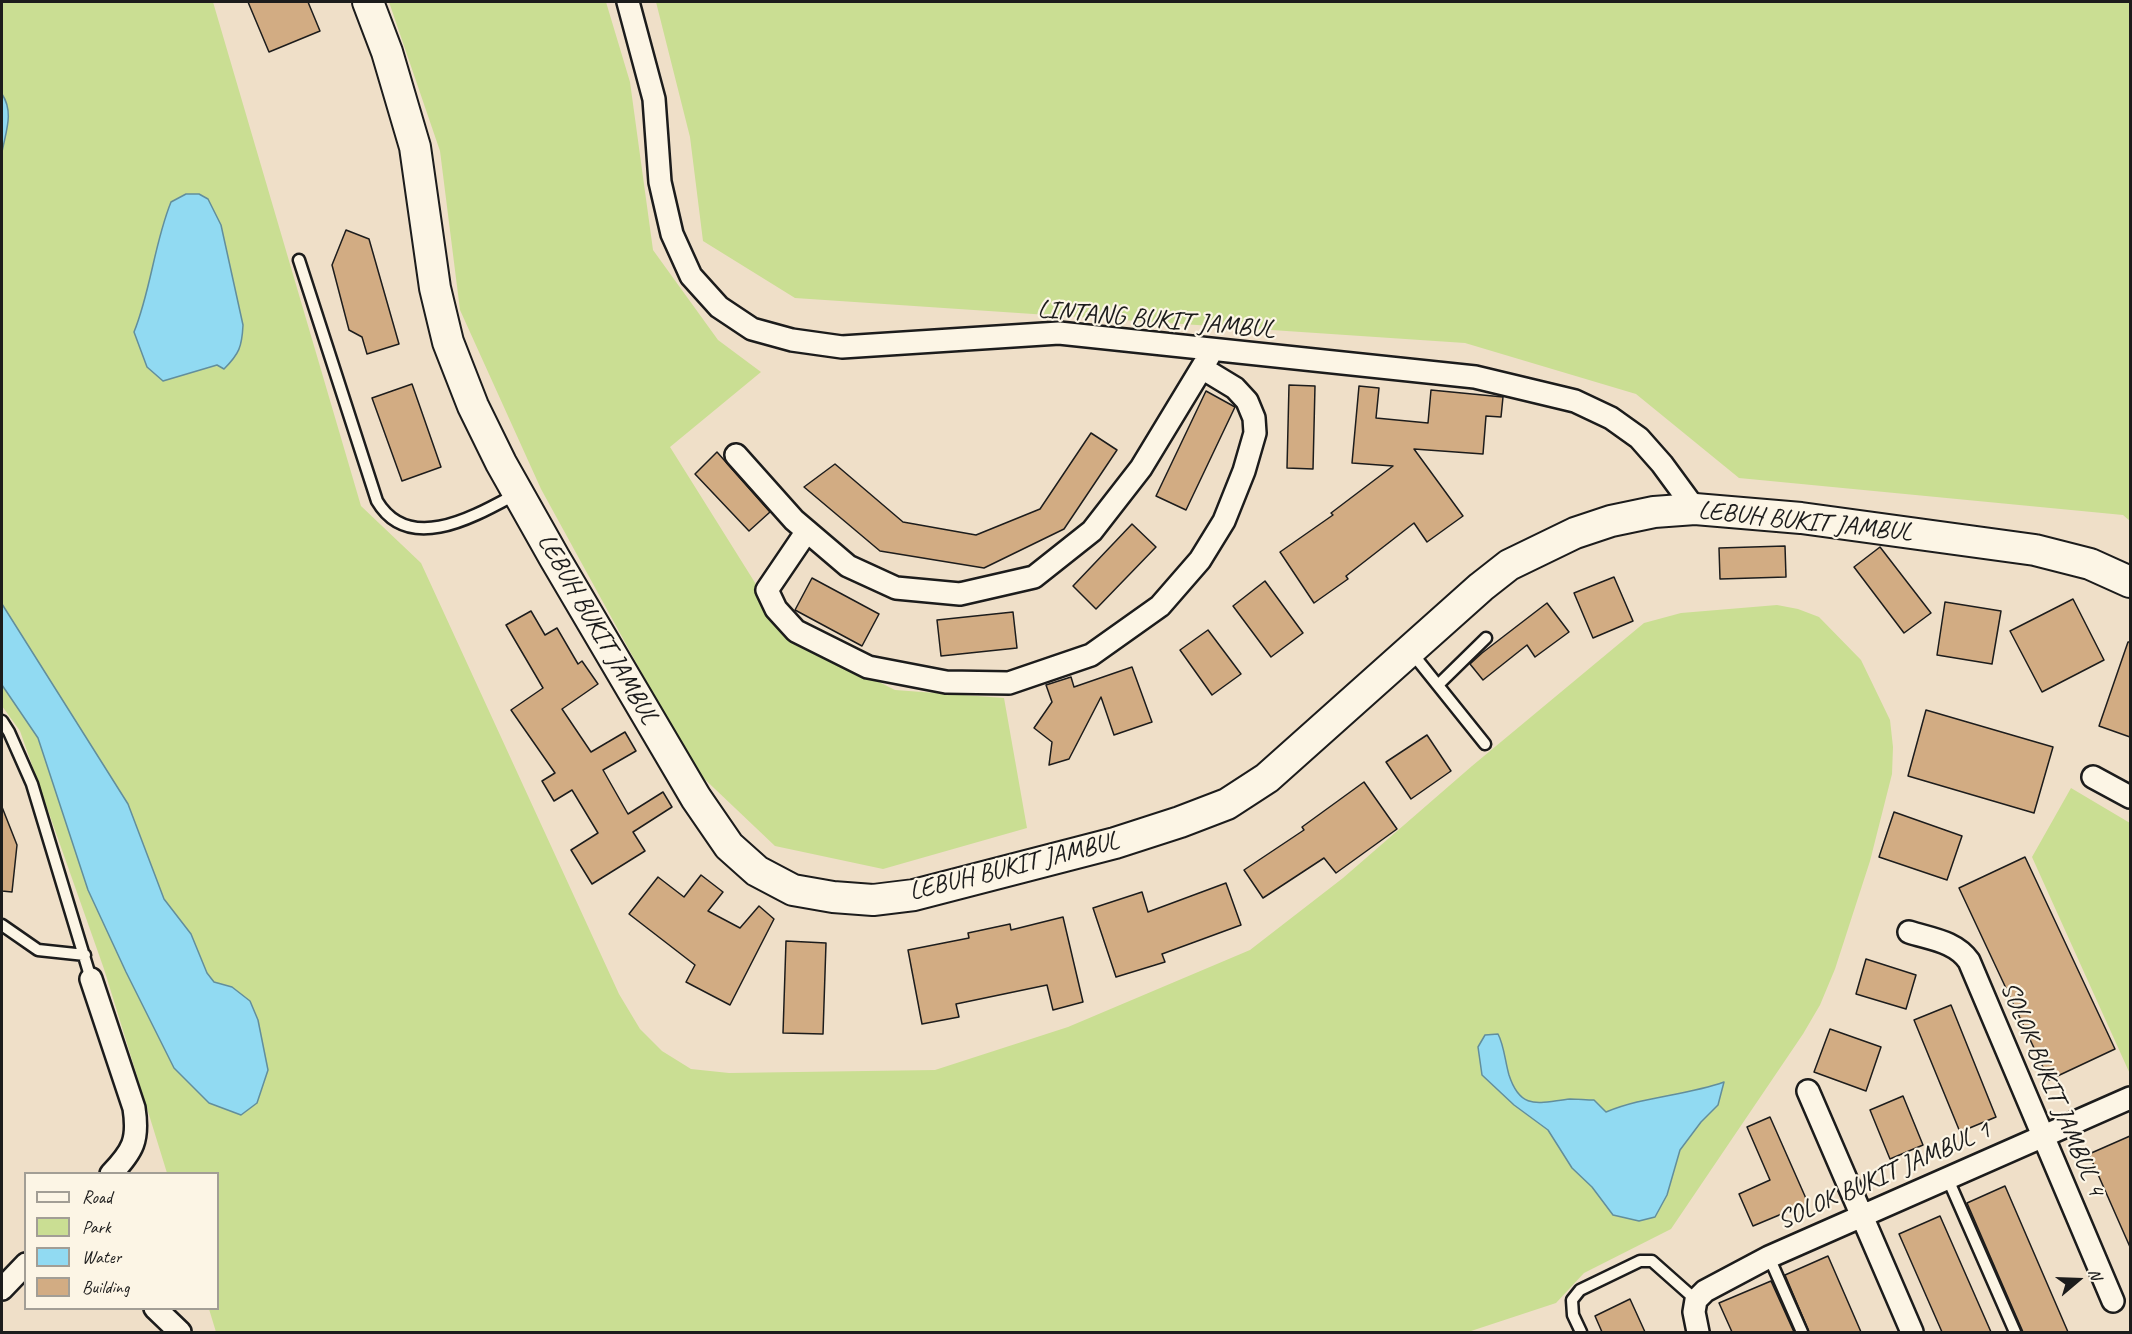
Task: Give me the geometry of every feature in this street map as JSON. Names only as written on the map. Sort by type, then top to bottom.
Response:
[{"type":"main road","name":"LEBUH BUKIT JAMBUL","points":[[368,2],[387,52],[415,147],[435,288],[448,342],[473,406],[518,493],[696,798],[729,846],[757,871],[793,890],[832,897],[883,899],[914,895],[1115,843],[1227,804],[1267,778],[1481,587],[1509,566],[1575,533],[1611,521],[1654,512],[1695,509],[1801,518],[2036,550],[2090,564],[2130,582]]},
{"type":"street","name":"LINTANG BUKIT JAMBUL","points":[[628,2],[654,99],[660,182],[672,234],[691,276],[719,307],[752,329],[792,340],[842,346],[1059,333],[1475,377],[1575,401],[1611,418],[1638,438],[1662,464],[1695,509]]},
{"type":"street","points":[[736,455],[807,531],[848,566],[896,588],[960,594],[1034,577],[1092,531],[1141,468],[1213,350]]},
{"type":"street","points":[[807,531],[766,590],[776,609],[796,631],[868,667],[946,682],[1009,683],[1091,655],[1160,606],[1200,560],[1224,521],[1244,471],[1254,433],[1254,418],[1247,401],[1235,388],[1202,368]]},
{"type":"street","points":[[2093,777],[2130,797]]},
{"type":"street","name":"SOLOK BUKIT JAMBUL 4","points":[[1909,932],[1953,946],[1963,952],[1969,961],[2113,1300]]},
{"type":"street","points":[[91,979],[134,1108],[136,1124],[136,1137],[132,1149],[112,1172]]},
{"type":"street","points":[[1808,1091],[1912,1332]]},
{"type":"street","name":"SOLOK BUKIT JAMBUL 1","points":[[1696,1300],[1705,1291],[1769,1257],[2130,1098]]},
{"type":"street","points":[[2,1289],[24,1266]]},
{"type":"street","points":[[1696,1300],[1694,1312],[1698,1332]]},
{"type":"street","points":[[157,1310],[180,1332]]},
{"type":"lane","points":[[299,260],[377,501],[384,514],[393,521],[411,528],[440,528],[492,507],[518,493]]},
{"type":"lane","points":[[1438,685],[1486,638]]},
{"type":"lane","points":[[1410,650],[1485,744]]},
{"type":"lane","points":[[2,721],[32,784],[91,979]]},
{"type":"lane","points":[[2,925],[38,950],[85,955]]},
{"type":"lane","points":[[1947,1177],[2015,1332]]},
{"type":"lane","points":[[1769,1257],[1802,1332]]},
{"type":"lane","points":[[1581,1332],[1573,1315],[1572,1300],[1580,1290],[1640,1261],[1652,1261],[1696,1300]]},
{"type":"green space","points":[[2,2],[213,2],[361,506],[421,563],[619,994],[640,1029],[662,1051],[691,1069],[729,1073],[935,1070],[1068,1027],[1250,950],[1343,878],[1472,766],[1644,623],[1681,613],[1777,605],[1798,609],[1819,617],[1861,660],[1890,720],[1893,747],[1892,774],[1870,861],[1835,969],[1820,1005],[1803,1034],[1671,1229],[1584,1273],[1556,1303],[1468,1332],[216,1332],[209,1310],[219,1310],[219,1172],[167,1172],[104,969],[20,731],[2,706]]},
{"type":"green space","points":[[389,2],[606,2],[630,82],[653,250],[718,340],[761,372],[670,447],[789,637],[895,690],[1004,698],[1027,828],[883,869],[775,846],[695,770],[541,489],[460,310],[440,151]]},
{"type":"green space","points":[[656,2],[2130,2],[2130,521],[2123,515],[1739,478],[1636,394],[1465,343],[795,298],[703,241],[690,137]]},
{"type":"green space","points":[[2071,788],[2130,823],[2130,1074],[2032,857]]},
{"type":"water","points":[[2,94],[8,108],[8,115],[2,152]]},
{"type":"water","points":[[186,194],[199,194],[208,199],[221,225],[243,325],[242,339],[239,350],[224,369],[217,365],[163,381],[147,367],[134,332],[145,300],[160,234],[171,202]]},
{"type":"water","points":[[2,604],[128,804],[164,899],[191,934],[207,973],[214,982],[232,987],[250,1001],[258,1020],[268,1070],[257,1103],[241,1115],[209,1103],[174,1068],[126,972],[88,890],[38,738],[2,685]]},
{"type":"water","points":[[1498,1034],[1514,1087],[1519,1095],[1533,1102],[1594,1100],[1606,1112],[1724,1082],[1718,1105],[1701,1122],[1680,1150],[1667,1195],[1655,1217],[1639,1221],[1613,1215],[1592,1187],[1572,1168],[1548,1130],[1514,1105],[1482,1075],[1478,1047],[1485,1035]]},
{"type":"building","points":[[248,2],[308,2],[320,31],[269,52]]},
{"type":"building","points":[[346,230],[369,239],[399,344],[367,354],[362,337],[349,330],[332,265]]},
{"type":"building","points":[[412,384],[441,467],[402,481],[372,398]]},
{"type":"building","points":[[1289,385],[1315,386],[1313,469],[1287,468]]},
{"type":"building","points":[[1359,386],[1379,388],[1376,418],[1428,423],[1431,390],[1503,397],[1501,417],[1486,416],[1483,454],[1414,449],[1463,516],[1427,542],[1414,523],[1346,576],[1348,579],[1314,603],[1280,552],[1333,515],[1331,513],[1393,466],[1352,463]]},
{"type":"building","points":[[1206,391],[1235,407],[1186,510],[1156,496]]},
{"type":"building","points":[[1091,433],[1117,450],[1064,529],[984,568],[880,551],[804,487],[835,464],[903,522],[976,535],[1040,509]]},
{"type":"building","points":[[717,452],[770,512],[749,531],[695,474]]},
{"type":"building","points":[[1132,524],[1156,547],[1096,609],[1073,586]]},
{"type":"building","points":[[1785,546],[1786,577],[1720,579],[1719,548]]},
{"type":"building","points":[[1880,547],[1931,613],[1904,633],[1854,567]]},
{"type":"building","points":[[1614,577],[1633,621],[1593,638],[1574,593]]},
{"type":"building","points":[[812,578],[879,614],[862,646],[795,610]]},
{"type":"building","points":[[1265,581],[1303,633],[1271,657],[1233,606]]},
{"type":"building","points":[[2073,599],[2104,660],[2042,692],[2010,631]]},
{"type":"building","points":[[1945,602],[2001,611],[1992,664],[1937,655]]},
{"type":"building","points":[[1547,603],[1569,632],[1535,657],[1527,645],[1483,680],[1470,664]]},
{"type":"building","points":[[531,611],[545,635],[557,628],[578,664],[582,661],[598,684],[562,709],[591,752],[625,732],[636,751],[603,770],[628,814],[663,792],[672,807],[633,832],[645,851],[592,884],[571,850],[598,833],[572,790],[554,801],[542,781],[555,773],[511,710],[543,688],[506,625]]},
{"type":"building","points":[[1013,612],[1017,648],[941,656],[937,620]]},
{"type":"building","points":[[1208,630],[1241,674],[1212,695],[1180,650]]},
{"type":"building","points":[[2128,642],[2130,642],[2130,737],[2099,726]]},
{"type":"building","points":[[1132,667],[1152,722],[1114,735],[1101,697],[1069,759],[1049,765],[1052,742],[1034,728],[1052,702],[1046,685],[1071,677],[1074,687]]},
{"type":"building","points":[[1926,710],[2053,747],[2034,813],[1908,776]]},
{"type":"building","points":[[1427,735],[1451,771],[1411,799],[1386,762]]},
{"type":"building","points":[[1364,782],[1397,829],[1336,873],[1324,858],[1263,898],[1244,870],[1304,830],[1302,827]]},
{"type":"building","points":[[2,807],[17,845],[12,892],[2,891]]},
{"type":"building","points":[[1894,812],[1962,836],[1947,880],[1879,857]]},
{"type":"building","points":[[2025,857],[2115,1049],[2049,1080],[1959,888]]},
{"type":"building","points":[[701,875],[723,892],[708,911],[740,928],[759,906],[774,919],[730,1005],[686,982],[695,965],[629,914],[658,877],[684,897]]},
{"type":"building","points":[[1226,883],[1241,925],[1162,954],[1165,962],[1116,977],[1093,908],[1142,892],[1148,912]]},
{"type":"building","points":[[1063,917],[1083,1002],[1053,1010],[1047,985],[956,1004],[959,1017],[922,1024],[908,950],[969,938],[968,933],[1010,924],[1011,930]]},
{"type":"building","points":[[786,941],[826,943],[823,1034],[783,1033]]},
{"type":"building","points":[[1866,959],[1916,975],[1906,1009],[1856,994]]},
{"type":"building","points":[[1951,1005],[1996,1117],[1960,1132],[1914,1020]]},
{"type":"building","points":[[1830,1029],[1881,1047],[1866,1091],[1814,1072]]},
{"type":"building","points":[[1903,1096],[1923,1145],[1890,1159],[1870,1110]]},
{"type":"building","points":[[1770,1117],[1808,1203],[1753,1226],[1739,1194],[1770,1180],[1747,1127]]},
{"type":"building","points":[[2130,1136],[2130,1247],[2089,1154]]},
{"type":"building","points":[[2005,1186],[2068,1332],[2023,1332],[1967,1203]]},
{"type":"building","points":[[1940,1216],[1991,1332],[1942,1332],[1899,1234]]},
{"type":"building","points":[[1828,1256],[1861,1332],[1809,1332],[1785,1275]]},
{"type":"building","points":[[1771,1281],[1794,1332],[1732,1332],[1719,1303]]},
{"type":"building","points":[[1630,1299],[1645,1332],[1602,1332],[1595,1316]]}]
